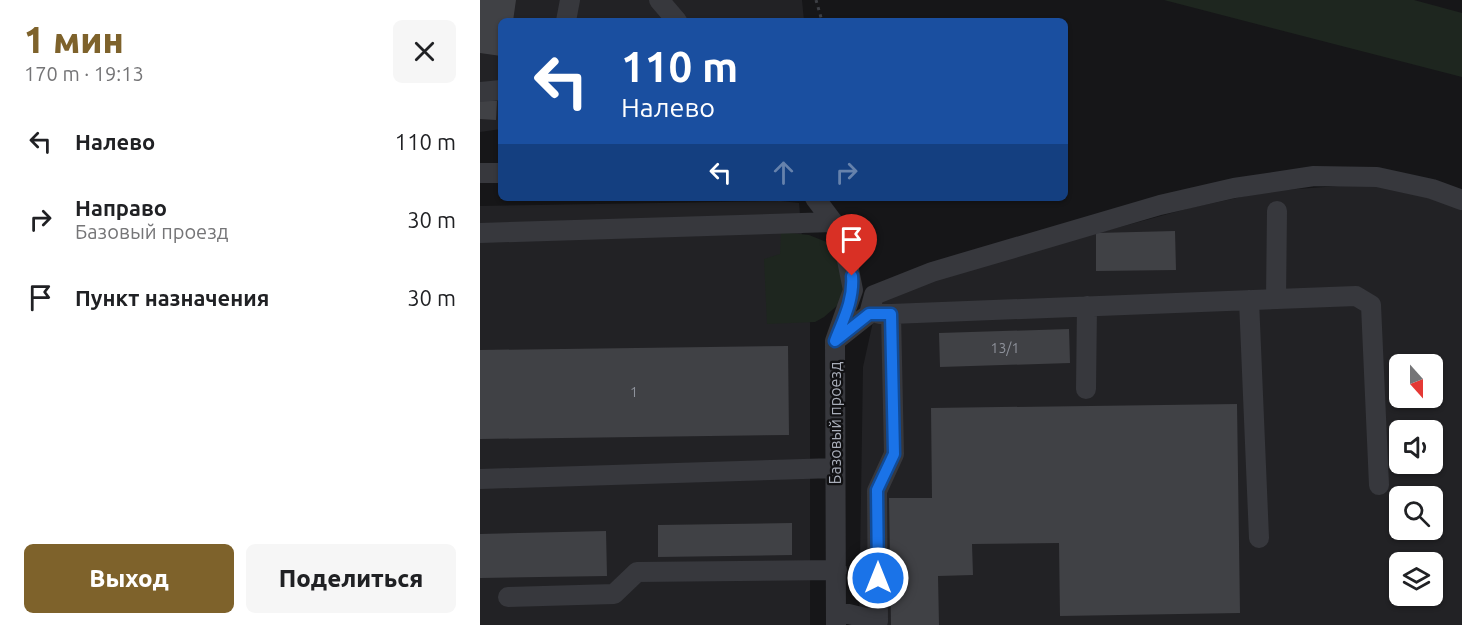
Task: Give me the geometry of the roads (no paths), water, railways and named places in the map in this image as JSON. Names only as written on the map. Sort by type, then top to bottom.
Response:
[{"type":"street","points":[[567,18],[570,0]]},
{"type":"street","points":[[659,0],[674,18]]},
{"type":"street","points":[[480,92],[498,90]]},
{"type":"street","points":[[480,173],[498,173]]},
{"type":"street","points":[[835,341],[869,314],[874,295],[932,272],[1160,206],[1234,188],[1314,176],[1377,177],[1432,189],[1462,200]]},
{"type":"street","name":"Базовый проезд","points":[[817,201],[833,222],[849,263],[853,290],[835,341],[836,618]]},
{"type":"street","points":[[1276,299],[1277,211]]},
{"type":"street","points":[[480,233],[833,222]]},
{"type":"street","points":[[869,314],[1356,296],[1371,305],[1379,485]]},
{"type":"street","points":[[1249,300],[1259,538]]},
{"type":"street","points":[[1086,388],[1087,306]]},
{"type":"street","points":[[836,618],[880,623],[877,490],[894,454],[891,314]]},
{"type":"street","points":[[480,479],[835,468]]},
{"type":"street","points":[[508,597],[614,594],[638,572],[837,570]]}]
